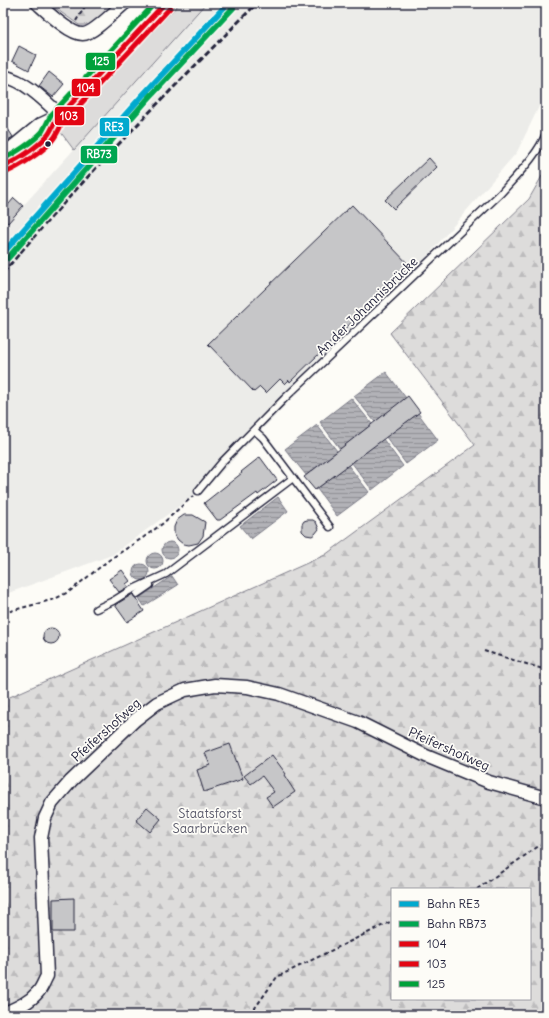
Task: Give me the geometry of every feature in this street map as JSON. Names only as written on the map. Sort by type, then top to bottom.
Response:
[{"type":"main road","points":[[3,166],[21,158],[48,135],[58,118],[165,3]]},
{"type":"main road","points":[[3,158],[41,127],[58,118]]},
{"type":"street","points":[[36,3],[72,32],[82,34],[92,31],[125,3]]},
{"type":"street","points":[[3,76],[10,78],[26,87],[43,100],[58,118]]},
{"type":"street","name":"Pfeifershofweg","points":[[3,1014],[28,1002],[38,992],[47,976],[41,838],[44,818],[52,804],[71,781],[135,720],[157,703],[185,690],[216,685],[247,687],[279,694],[358,722],[426,756],[489,782],[546,798]]},
{"type":"lane","name":"An der Johannisbrücke","points":[[198,491],[223,461],[284,399],[501,193],[529,161],[546,133]]},
{"type":"lane","points":[[254,430],[263,438],[330,527]]},
{"type":"lane","points":[[136,594],[166,574],[293,478]]},
{"type":"lane","points":[[96,609],[129,591],[166,574]]},
{"type":"path","points":[[82,34],[74,25],[87,3]]},
{"type":"path","points":[[3,613],[55,598],[70,591],[109,560],[162,524],[198,491]]},
{"type":"path","points":[[484,651],[546,670]]},
{"type":"path","points":[[478,888],[546,841]]},
{"type":"path","points":[[250,1015],[278,977],[391,921]]},
{"type":"shaded area","points":[[206,3],[546,3],[546,92],[517,152],[430,253],[212,482],[112,555],[3,595],[3,228]]},
{"type":"shaded area","points":[[386,372],[406,398],[375,422],[354,396]]},
{"type":"shaded area","points":[[351,398],[372,424],[340,449],[320,422]]},
{"type":"shaded area","points":[[418,413],[438,440],[406,464],[386,437]]},
{"type":"shaded area","points":[[317,425],[337,451],[306,475],[285,449]]},
{"type":"shaded area","points":[[383,439],[403,466],[372,490],[352,463]]},
{"type":"shaded area","points":[[348,465],[369,492],[337,516],[317,489]]},
{"type":"shaded area","points":[[278,497],[288,511],[251,539],[240,526]]},
{"type":"shaded area","points":[[170,542],[176,544],[178,550],[176,556],[170,558],[164,556],[162,550],[164,544]]},
{"type":"shaded area","points":[[155,553],[161,555],[163,561],[161,567],[155,569],[149,567],[147,561],[149,555]]},
{"type":"shaded area","points":[[141,564],[147,566],[149,572],[147,578],[141,580],[135,578],[133,572],[135,566]]},
{"type":"shaded area","points":[[172,576],[178,585],[144,606],[139,598]]},
{"type":"green space","points":[[48,3],[116,3],[92,25],[79,25]]},
{"type":"green space","points":[[180,3],[206,3],[74,150],[59,130]]},
{"type":"green space","name":"Staatsforst Saarbrücken","points":[[546,169],[546,1015],[3,1015],[3,700],[325,555],[475,445],[390,333],[529,199]]},
{"type":"building","points":[[19,46],[36,55],[29,70],[12,61]]},
{"type":"building","points":[[49,72],[64,84],[53,97],[39,86]]},
{"type":"building","points":[[3,121],[13,137],[3,143]]},
{"type":"building","points":[[429,158],[437,167],[394,209],[385,200]]},
{"type":"building","points":[[14,198],[23,206],[8,223],[3,218],[3,211]]},
{"type":"building","points":[[352,205],[410,266],[290,382],[289,380],[285,384],[280,379],[266,393],[260,387],[254,392],[208,344]]},
{"type":"building","points":[[408,396],[420,412],[315,490],[304,477]]},
{"type":"building","points":[[260,457],[277,480],[258,495],[257,493],[220,520],[217,520],[204,503]]},
{"type":"building","points":[[184,515],[193,515],[205,522],[203,536],[198,543],[189,545],[183,544],[174,534],[174,527],[177,520]]},
{"type":"building","points":[[307,520],[313,520],[316,522],[319,529],[312,536],[306,535],[302,531],[302,524]]},
{"type":"building","points":[[122,570],[130,581],[126,584],[128,587],[119,592],[109,579]]},
{"type":"building","points":[[133,594],[144,611],[127,622],[115,605]]},
{"type":"building","points":[[48,628],[54,628],[59,633],[57,642],[54,644],[48,644],[43,639],[43,633]]},
{"type":"building","points":[[230,744],[243,779],[204,792],[197,770],[210,765],[205,753]]},
{"type":"building","points":[[272,755],[286,774],[284,775],[295,792],[273,807],[266,797],[274,792],[262,776],[251,784],[244,776]]},
{"type":"building","points":[[147,807],[161,819],[150,832],[136,820]]},
{"type":"building","points":[[74,898],[74,932],[53,932],[53,899]]},
{"type":"railway","points":[[3,273],[95,169],[257,3]]},
{"type":"rail line","name":"RE3","points":[[3,253],[142,96],[228,3]]},
{"type":"rail line","name":"RB73","points":[[8,258],[147,100],[233,8]]},
{"type":"transit line","name":"125","points":[[3,159],[24,147],[42,132],[51,115],[155,3]]},
{"type":"transit line","name":"104","points":[[3,166],[38,145],[50,133],[56,120],[165,3]]},
{"type":"transit line","name":"103","points":[[5,173],[32,158],[45,148],[55,136],[62,124],[170,8]]}]
